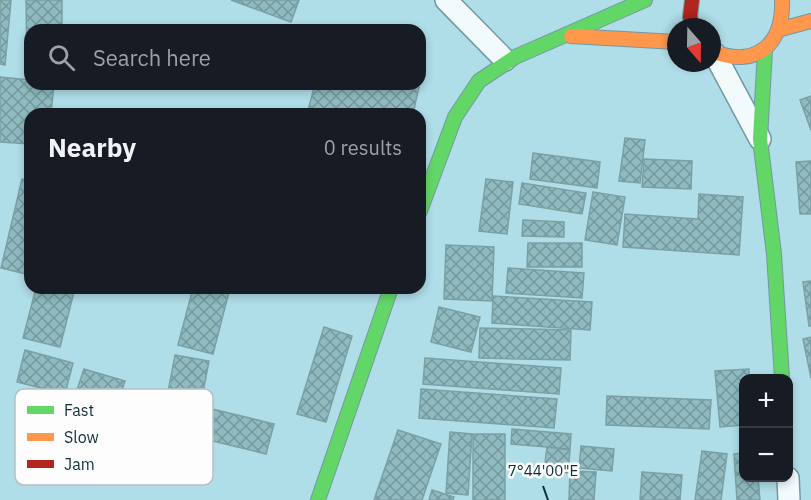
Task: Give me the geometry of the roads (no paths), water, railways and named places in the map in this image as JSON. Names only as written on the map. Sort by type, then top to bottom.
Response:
[{"type":"street","points":[[446,0],[505,60]]},
{"type":"street","points":[[426,196],[468,94],[485,75],[505,60],[568,36],[645,0]]},
{"type":"street","points":[[690,18],[692,0]]},
{"type":"street","points":[[721,56],[740,59],[765,50],[781,29],[784,15],[782,0]]},
{"type":"street","points":[[781,29],[811,21]]},
{"type":"street","points":[[568,36],[667,42]]},
{"type":"street","points":[[765,50],[760,140],[774,254],[782,374]]},
{"type":"street","points":[[721,67],[760,140]]},
{"type":"street","points":[[318,500],[389,294]]},
{"type":"street","points":[[788,482],[789,500]]}]
